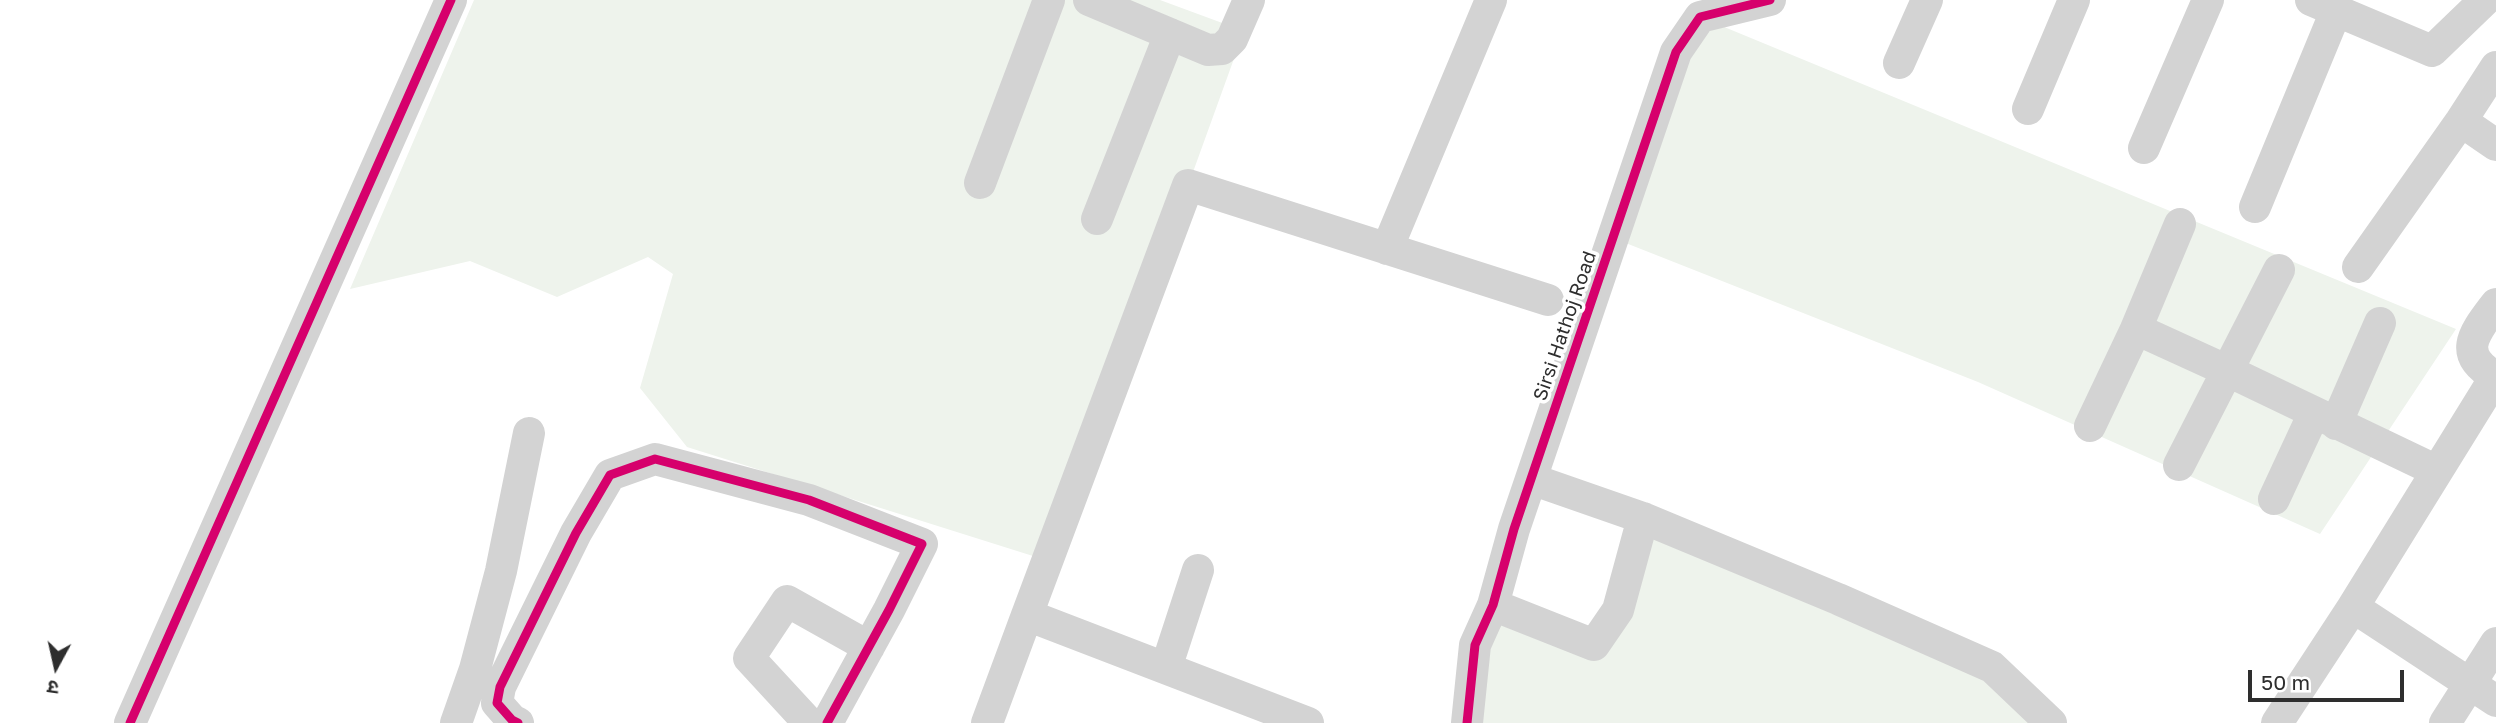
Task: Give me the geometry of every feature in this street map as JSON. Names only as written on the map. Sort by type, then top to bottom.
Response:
[{"type":"street","points":[[130,723],[451,0]]},
{"type":"street","points":[[980,183],[1049,0]]},
{"type":"street","points":[[1101,2],[1208,50],[1222,49],[1232,39],[1249,0]]},
{"type":"street","points":[[1387,249],[1491,0]]},
{"type":"street","name":"Sirsi Hathoj Road","points":[[1468,723],[1475,645],[1493,605],[1514,529],[1676,52],[1700,17],[1770,0]]},
{"type":"street","points":[[1899,64],[1927,0]]},
{"type":"street","points":[[2028,109],[2074,0]]},
{"type":"street","points":[[2144,148],[2208,0]]},
{"type":"street","points":[[2255,207],[2323,5],[2432,51],[2485,0]]},
{"type":"street","points":[[1097,219],[1170,34]]},
{"type":"street","points":[[2358,267],[2496,67]]},
{"type":"street","points":[[2461,121],[2496,145]]},
{"type":"street","points":[[987,723],[1188,185],[1548,300]]},
{"type":"street","points":[[2091,426],[2180,224]]},
{"type":"street","points":[[2179,465],[2278,270]]},
{"type":"street","points":[[2277,723],[2353,607],[2496,377],[2480,368],[2473,355],[2472,341],[2496,304]]},
{"type":"street","points":[[2274,499],[2380,323]]},
{"type":"street","points":[[2136,329],[2437,471]]},
{"type":"street","points":[[456,723],[475,669],[501,571],[529,433]]},
{"type":"street","points":[[518,723],[497,703],[500,687],[576,533],[610,475],[655,459],[809,500],[922,544],[827,723]]},
{"type":"street","points":[[1531,479],[1643,518],[1992,667],[2051,723]]},
{"type":"street","points":[[1493,605],[1594,645],[1618,610],[1643,518]]},
{"type":"street","points":[[1166,668],[1198,570]]},
{"type":"street","points":[[809,723],[750,658],[787,601],[869,647]]},
{"type":"street","points":[[2353,607],[2496,701]]},
{"type":"street","points":[[1027,615],[1308,723]]},
{"type":"street","points":[[2445,723],[2496,643]]},
{"type":"shaded area","points":[[474,0],[1160,0],[1244,31],[1052,562],[687,447],[640,388],[673,274],[648,257],[557,297],[470,261],[350,289]]},
{"type":"shaded area","points":[[1700,17],[2456,329],[2320,534],[1978,382],[1613,238]]},
{"type":"shaded area","points":[[1643,518],[1992,667],[2051,723],[1476,723],[1493,605],[1594,645]]},
{"type":"cycle path","points":[[130,723],[451,0]]},
{"type":"cycle path","points":[[1467,723],[1475,645],[1493,605],[1514,529],[1676,52],[1700,17],[1770,0]]},
{"type":"cycle path","points":[[518,723],[497,703],[500,687],[576,533],[610,475],[655,459],[809,500],[922,544],[827,723]]}]
